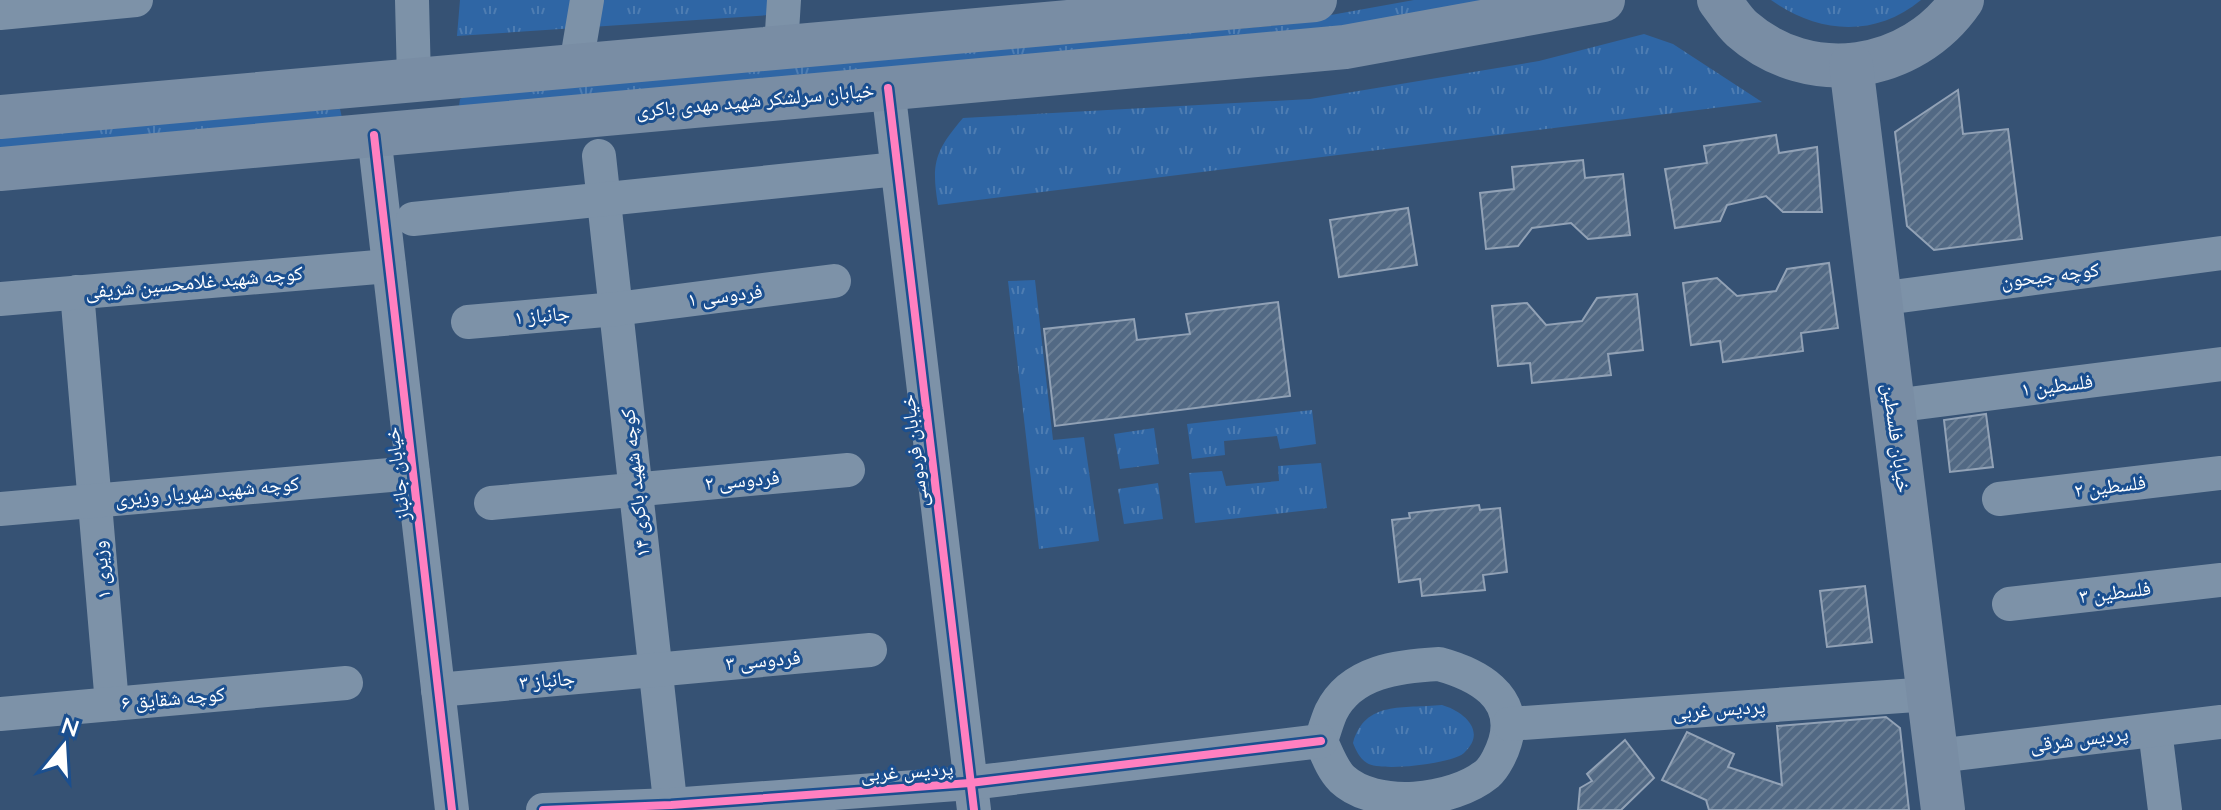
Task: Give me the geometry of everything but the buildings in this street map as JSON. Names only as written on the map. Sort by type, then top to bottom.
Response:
[{"type":"main road","points":[[0,117],[781,47],[1093,10],[1315,0]]},
{"type":"main road","name":"خیابان سرلشکر شهید مهدی باکری","points":[[0,169],[1345,47],[1603,0]]},
{"type":"main road","points":[[1719,0],[1741,28],[1779,54],[1823,66],[1869,65],[1912,49],[1948,21],[1962,0]]},
{"type":"main road","name":"خیابان فلسطین","points":[[1851,65],[1943,810]]},
{"type":"main road","points":[[374,135],[414,80]]},
{"type":"street","points":[[0,13],[136,0]]},
{"type":"street","points":[[412,0],[414,80]]},
{"type":"street","points":[[576,65],[587,0]]},
{"type":"street","points":[[781,47],[784,0]]},
{"type":"street","name":"خیابان فردوسی","points":[[888,88],[972,796]]},
{"type":"street","name":"خیابان جانباز","points":[[374,135],[452,810]]},
{"type":"street","name":"کوچه شهید باکری ۱۴","points":[[599,156],[671,807]]},
{"type":"street","points":[[413,219],[897,169]]},
{"type":"street","name":"کوچه جیحون","points":[[1878,299],[2221,253]]},
{"type":"street","name":"کوچه شهید غلامحسین شریفی","points":[[0,299],[389,266]]},
{"type":"street","name":"فردوسی ۱","points":[[616,309],[834,281]]},
{"type":"street","name":"وزیری ۱","points":[[77,292],[112,704]]},
{"type":"street","name":"جانباز ۱","points":[[468,322],[616,309]]},
{"type":"street","name":"فلسطین ۱","points":[[1893,406],[2221,364]]},
{"type":"street","name":"فردوسی ۲","points":[[491,503],[848,470]]},
{"type":"street","name":"کوچه شهید شهریار وزیری","points":[[0,509],[413,473]]},
{"type":"street","name":"فلسطین ۲","points":[[1999,499],[2221,473]]},
{"type":"street","name":"فلسطین ۳","points":[[2009,604],[2221,580]]},
{"type":"street","name":"فردوسی ۳","points":[[656,670],[870,650]]},
{"type":"street","points":[[1439,664],[1484,681],[1496,691],[1509,724],[1502,751],[1489,772],[1465,787],[1411,800],[1366,793],[1344,781],[1321,741],[1331,713],[1342,696],[1375,674],[1402,666],[1439,664]]},
{"type":"street","name":"جانباز ۳","points":[[438,690],[656,670]]},
{"type":"street","name":"کوچه شقایق ۶","points":[[0,714],[346,683]]},
{"type":"street","name":"پردیس غربی","points":[[1509,724],[1930,694]]},
{"type":"street","name":"پردیس شرقی","points":[[1937,756],[2221,722]]},
{"type":"street","points":[[2155,730],[2165,810]]},
{"type":"street","name":"پردیس غربی","points":[[543,810],[972,796],[1321,741]]},
{"type":"green space","points":[[460,0],[770,0],[770,15],[457,36]]},
{"type":"green space","points":[[1414,0],[1506,0],[1355,28],[459,107],[460,99],[470,94],[1270,26]]},
{"type":"green space","points":[[1771,0],[1921,0],[1885,21],[1846,27],[1808,20]]},
{"type":"green space","points":[[1644,34],[1673,44],[1762,102],[938,205],[935,178],[937,158],[963,118],[1310,99],[1539,61]]},
{"type":"green space","points":[[340,109],[343,122],[0,152],[0,135]]},
{"type":"green space","points":[[1035,280],[1053,440],[1084,437],[1099,541],[1039,549],[1008,281]]},
{"type":"green space","points":[[1312,410],[1316,444],[1280,449],[1277,436],[1224,441],[1225,455],[1192,459],[1187,424]]},
{"type":"green space","points":[[1154,428],[1159,464],[1120,469],[1114,434]]},
{"type":"green space","points":[[1321,463],[1327,508],[1195,523],[1189,473],[1222,471],[1226,486],[1279,481],[1278,466]]},
{"type":"green space","points":[[1158,483],[1163,519],[1124,524],[1118,489]]},
{"type":"green space","points":[[1442,705],[1458,712],[1470,723],[1474,737],[1464,753],[1446,760],[1400,767],[1374,766],[1358,754],[1353,743],[1359,729],[1366,719],[1376,713],[1400,707]]},
{"type":"cycle path","points":[[888,88],[974,810]]},
{"type":"cycle path","points":[[374,135],[452,810]]},
{"type":"cycle path","points":[[543,810],[671,805],[970,783],[1321,741]]}]
